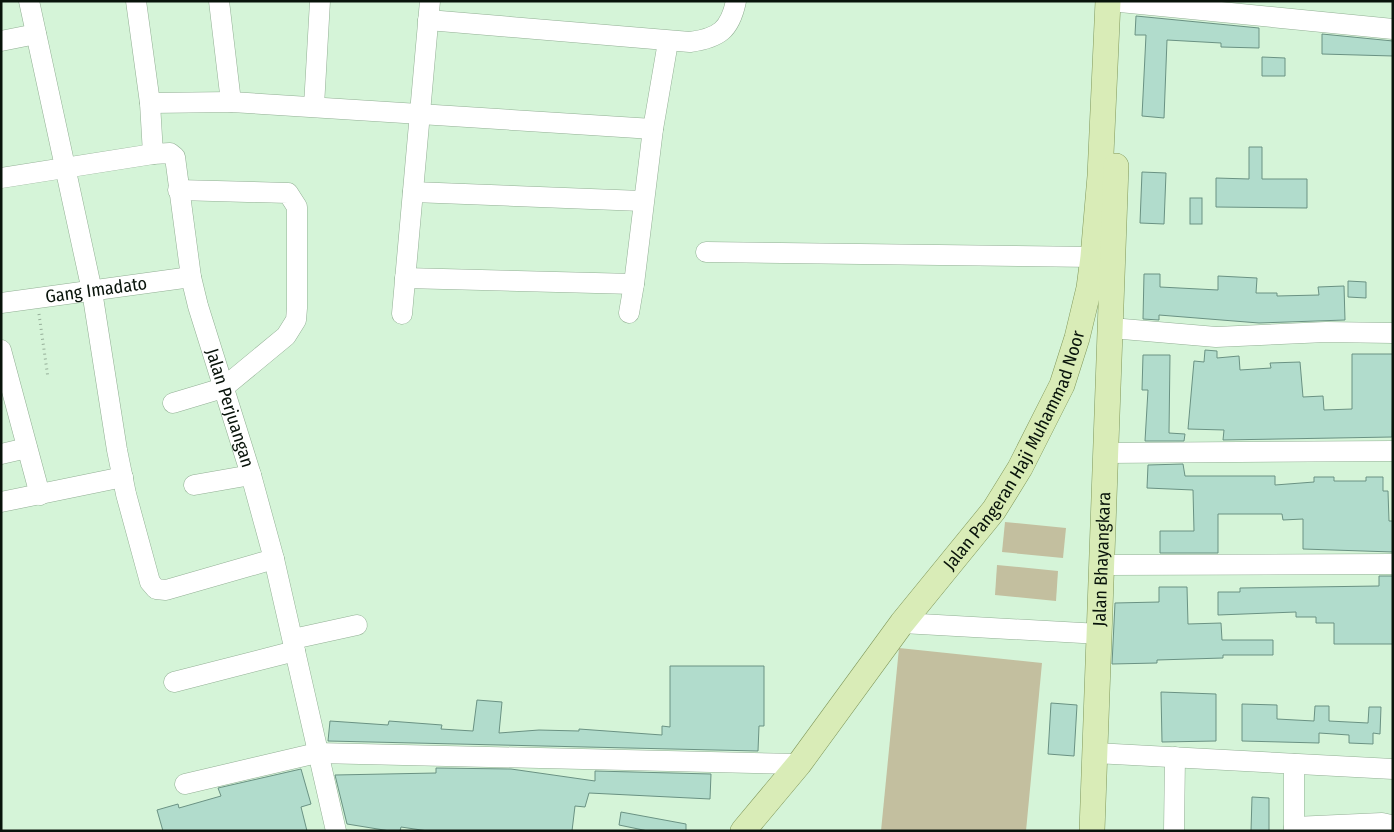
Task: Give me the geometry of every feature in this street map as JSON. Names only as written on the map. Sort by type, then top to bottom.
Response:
[{"type":"main road","name":"Jalan Pangeran Haji Muhammad Noor","points":[[743,831],[799,764],[902,623],[994,510],[1036,439],[1062,385],[1077,338],[1089,288],[1116,2]]},
{"type":"main road","name":"Jalan Bhayangkara","points":[[1092,831],[1114,287],[1116,2]]},
{"type":"street","points":[[29,1],[92,291],[108,402],[122,477],[150,582],[156,589],[166,590],[274,559]]},
{"type":"street","points":[[136,1],[150,103],[153,154]]},
{"type":"street","points":[[219,1],[231,102]]},
{"type":"street","points":[[314,106],[320,1]]},
{"type":"street","points":[[402,314],[429,11],[668,42],[690,42],[706,40],[719,34],[729,24],[736,1]]},
{"type":"street","points":[[1116,2],[1393,29]]},
{"type":"street","points":[[1,41],[36,34]]},
{"type":"street","points":[[629,313],[634,284],[642,201],[668,42]]},
{"type":"street","points":[[150,103],[231,102],[314,106],[653,129]]},
{"type":"street","name":"Jalan Perjuangan","points":[[1,178],[153,154],[170,153],[175,156],[191,277],[208,342],[252,475],[274,559],[336,831]]},
{"type":"street","points":[[173,403],[223,388],[286,336],[296,320],[297,206],[288,193],[178,190]]},
{"type":"street","points":[[413,192],[642,201]]},
{"type":"street","points":[[706,252],[1093,257]]},
{"type":"street","name":"Gang Imadato","points":[[1,303],[191,277]]},
{"type":"street","points":[[405,278],[634,284]]},
{"type":"street","points":[[1111,328],[1216,336],[1326,332],[1393,333]]},
{"type":"street","points":[[1,350],[40,495]]},
{"type":"street","points":[[1,454],[27,448]]},
{"type":"street","points":[[1106,453],[1393,451]]},
{"type":"street","points":[[194,485],[252,475]]},
{"type":"street","points":[[1,502],[122,477]]},
{"type":"street","points":[[1103,565],[1393,564]]},
{"type":"street","points":[[902,623],[1100,634]]},
{"type":"street","points":[[174,682],[357,625]]},
{"type":"street","points":[[186,784],[317,753],[799,764]]},
{"type":"street","points":[[1095,753],[1393,769]]},
{"type":"street","points":[[1174,831],[1175,757]]},
{"type":"street","points":[[1294,764],[1294,829],[1382,823],[1391,825],[1393,828]]},
{"type":"path","points":[[37,298],[48,378]]},
{"type":"shaded area","points":[[1005,522],[1066,528],[1063,558],[1002,552]]},
{"type":"shaded area","points":[[997,565],[1058,571],[1056,601],[995,595]]},
{"type":"shaded area","points":[[899,648],[1042,663],[1026,831],[881,831]]},
{"type":"building","points":[[1136,16],[1259,28],[1259,48],[1221,47],[1221,43],[1167,40],[1164,118],[1142,116],[1146,35],[1135,35]]},
{"type":"building","points":[[1322,34],[1393,41],[1393,56],[1322,54]]},
{"type":"building","points":[[1262,57],[1285,58],[1285,76],[1262,76]]},
{"type":"building","points":[[1249,147],[1262,147],[1262,179],[1307,179],[1307,208],[1216,207],[1216,178],[1249,179]]},
{"type":"building","points":[[1142,172],[1166,173],[1164,224],[1140,223]]},
{"type":"building","points":[[1190,198],[1202,198],[1202,224],[1190,224]]},
{"type":"building","points":[[1144,274],[1160,274],[1160,287],[1218,290],[1218,276],[1257,278],[1256,293],[1277,293],[1277,296],[1319,295],[1318,287],[1344,286],[1345,320],[1259,323],[1159,315],[1159,320],[1143,319]]},
{"type":"building","points":[[1348,281],[1366,282],[1366,298],[1348,297]]},
{"type":"building","points":[[1205,350],[1217,351],[1217,358],[1239,356],[1240,370],[1271,368],[1270,363],[1300,362],[1303,397],[1323,396],[1324,410],[1352,409],[1352,354],[1393,354],[1392,437],[1223,440],[1224,430],[1188,429],[1194,361],[1204,362]]},
{"type":"building","points":[[1143,355],[1170,355],[1169,433],[1185,434],[1184,441],[1145,441],[1148,390],[1142,390]]},
{"type":"building","points":[[1183,464],[1185,476],[1275,476],[1275,485],[1314,482],[1314,477],[1334,477],[1334,481],[1366,481],[1366,477],[1383,477],[1383,491],[1388,491],[1389,521],[1393,521],[1393,552],[1303,549],[1303,519],[1283,520],[1282,514],[1218,514],[1218,553],[1160,553],[1160,531],[1194,531],[1193,490],[1147,488],[1148,465]]},
{"type":"building","points":[[1379,576],[1393,576],[1393,644],[1334,644],[1334,623],[1316,623],[1316,617],[1296,617],[1296,612],[1218,615],[1218,592],[1240,592],[1240,588],[1379,586]]},
{"type":"building","points":[[1159,587],[1187,587],[1188,624],[1221,623],[1222,640],[1273,640],[1273,655],[1223,655],[1223,658],[1157,660],[1157,663],[1112,664],[1115,603],[1159,602]]},
{"type":"building","points":[[670,666],[764,666],[764,726],[759,726],[758,751],[328,741],[330,721],[388,725],[389,721],[442,725],[441,729],[473,731],[477,700],[502,702],[499,733],[539,730],[579,731],[579,729],[662,735],[662,726],[670,727]]},
{"type":"building","points":[[1161,692],[1216,694],[1216,741],[1162,742]]},
{"type":"building","points":[[1051,703],[1077,705],[1074,756],[1048,754]]},
{"type":"building","points":[[1242,704],[1277,705],[1277,719],[1314,721],[1315,706],[1329,706],[1329,721],[1368,723],[1369,707],[1381,707],[1380,734],[1373,733],[1373,744],[1349,743],[1349,735],[1319,733],[1319,743],[1242,741]]},
{"type":"building","points":[[436,768],[511,769],[595,781],[595,771],[711,774],[710,799],[589,793],[585,807],[575,806],[572,831],[428,831],[401,827],[400,831],[390,831],[347,824],[335,775],[436,773]]},
{"type":"building","points":[[301,769],[311,804],[301,807],[307,831],[163,831],[157,810],[178,804],[179,808],[221,796],[218,788]]},
{"type":"building","points":[[1252,797],[1269,798],[1269,831],[1251,831]]},
{"type":"building","points":[[621,812],[686,824],[686,831],[648,831],[619,825]]}]
